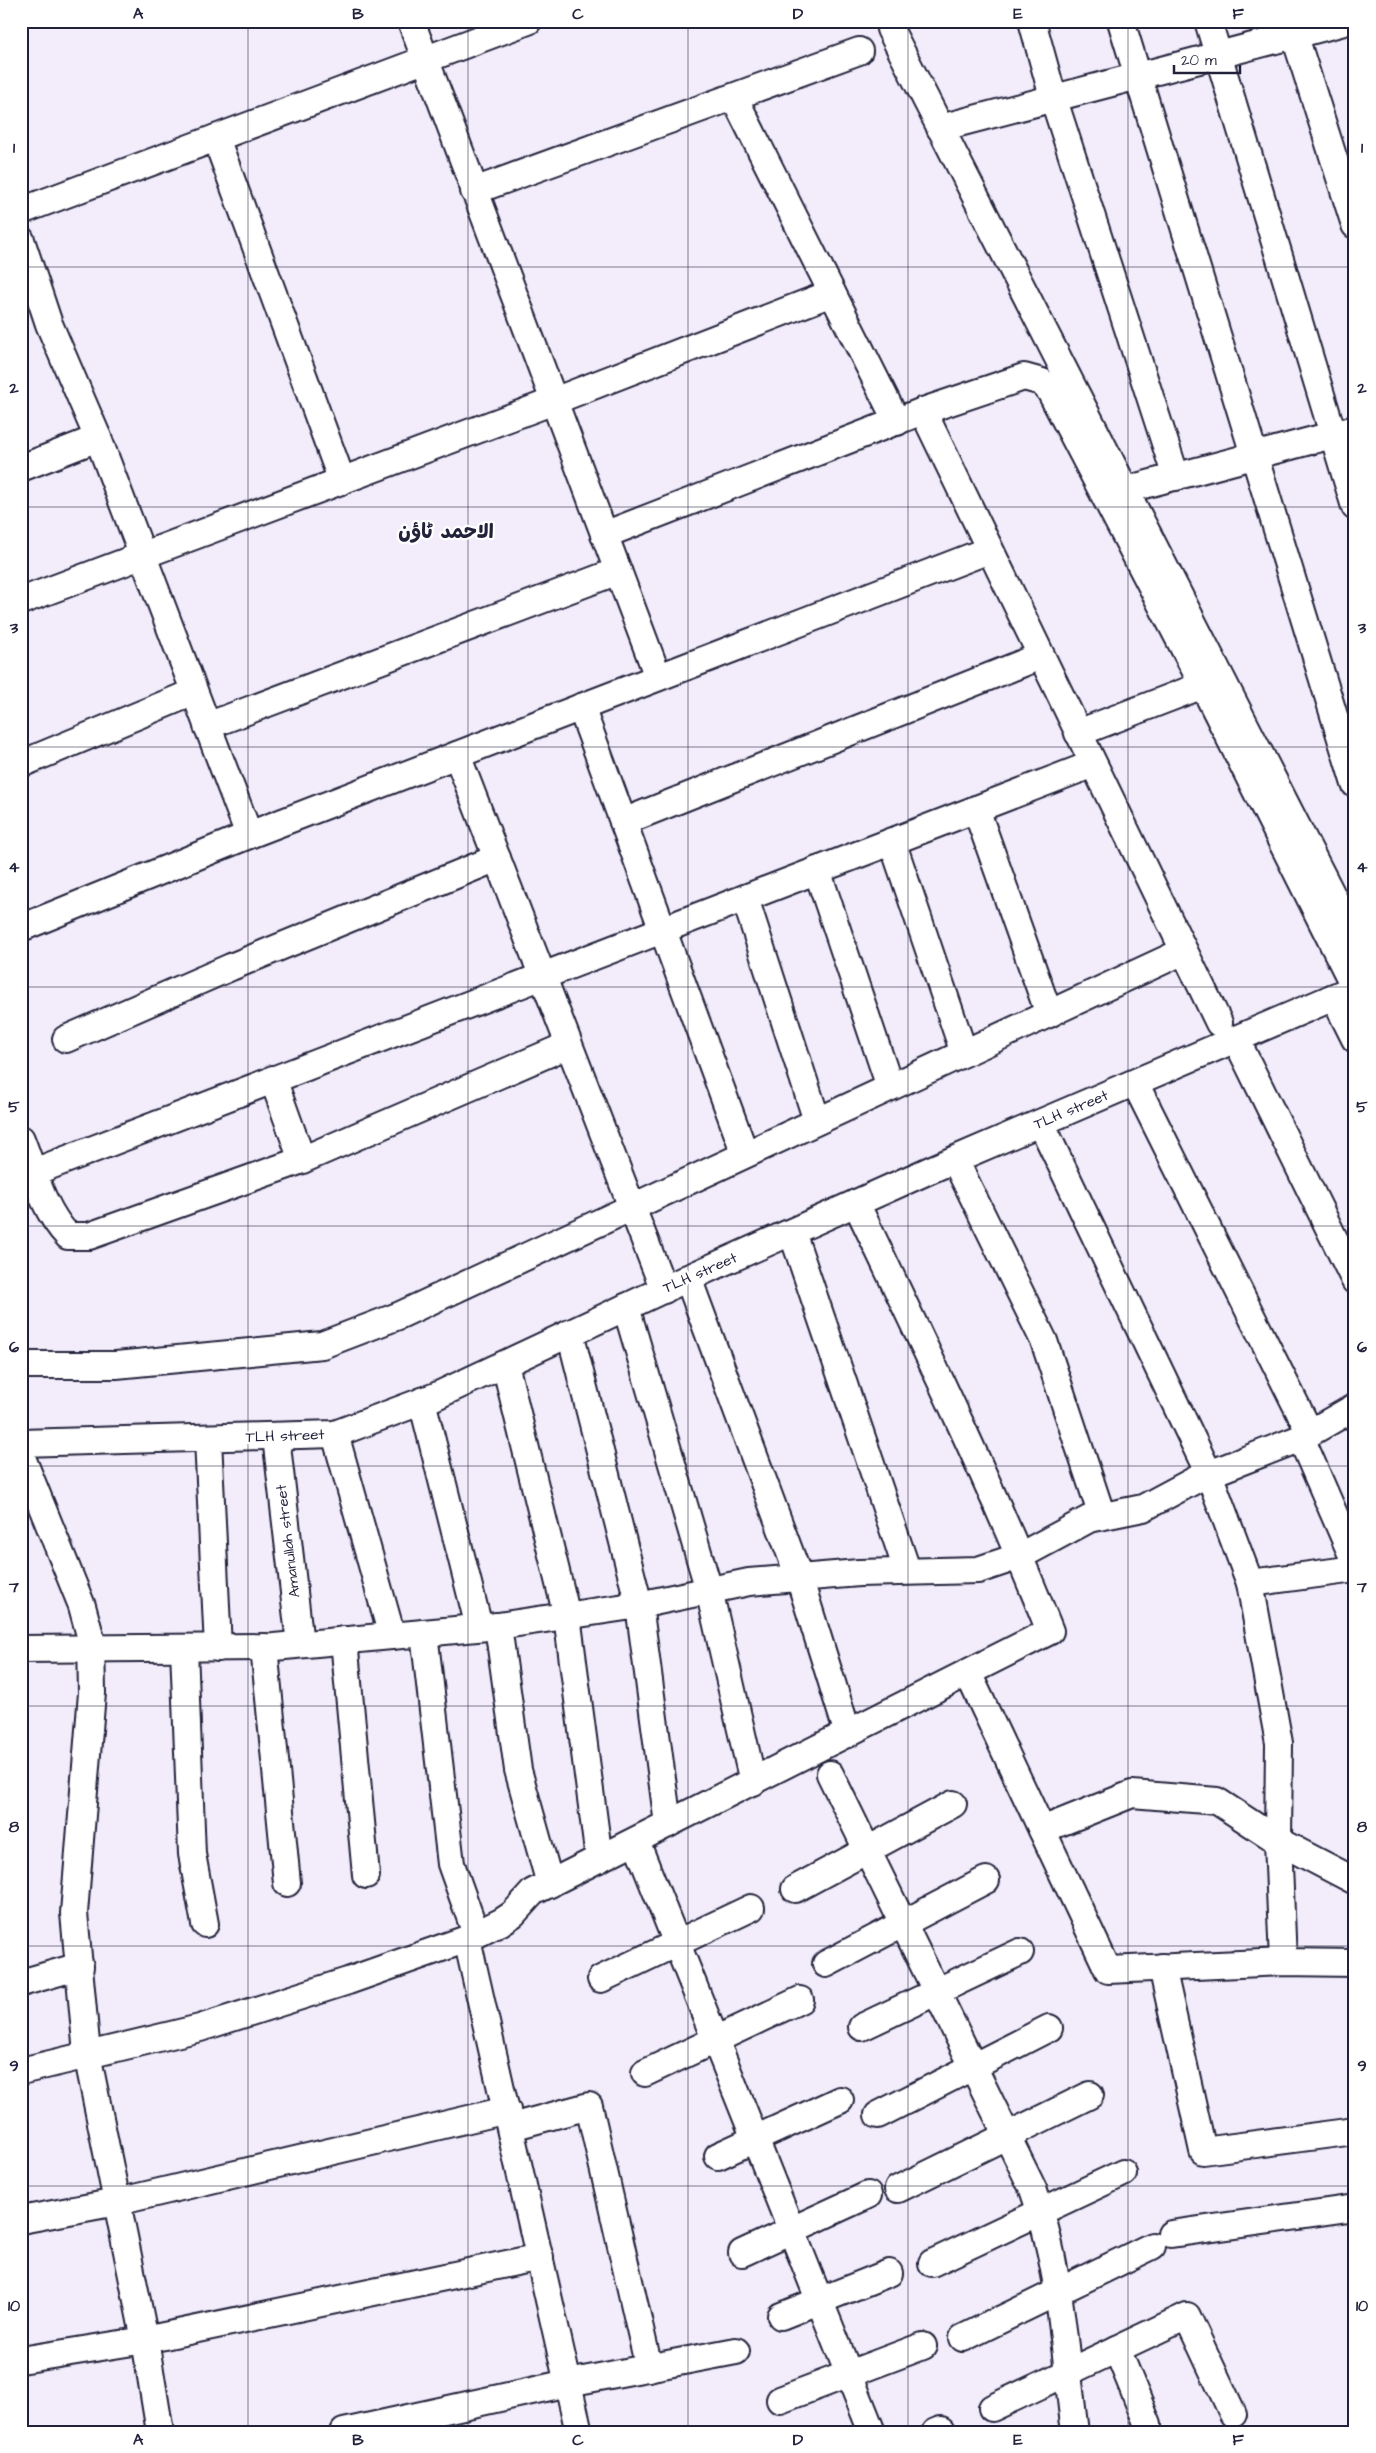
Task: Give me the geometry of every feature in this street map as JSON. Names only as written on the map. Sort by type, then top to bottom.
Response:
[{"type":"street","points":[[411,21],[658,678]]},
{"type":"street","points":[[21,211],[528,21]]},
{"type":"street","points":[[889,21],[890,30],[1355,940]]},
{"type":"street","points":[[1032,21],[1053,97],[1176,477]]},
{"type":"street","points":[[1121,21],[1355,784]]},
{"type":"street","points":[[1208,21],[1343,432],[1355,508]]},
{"type":"street","points":[[940,128],[1218,55],[1292,28],[1348,21]]},
{"type":"street","points":[[1292,28],[1355,225]]},
{"type":"street","points":[[474,191],[859,51]]},
{"type":"street","points":[[734,97],[897,422]]},
{"type":"street","points":[[216,138],[342,481]]},
{"type":"street","points":[[21,240],[49,324],[98,438],[249,835]]},
{"type":"street","points":[[21,601],[554,401],[832,293]]},
{"type":"street","points":[[604,535],[923,412],[1024,377],[1042,382],[1050,391],[1203,685],[1344,993],[1355,1040]]},
{"type":"street","points":[[923,412],[1184,951],[1355,1281]]},
{"type":"street","points":[[1125,490],[1343,432]]},
{"type":"street","points":[[21,468],[98,438]]},
{"type":"street","points":[[21,928],[249,835],[989,550]]},
{"type":"street","points":[[207,726],[618,572]]},
{"type":"street","points":[[623,822],[1041,656]]},
{"type":"street","points":[[1078,733],[1203,685]]},
{"type":"street","points":[[21,764],[194,692]]},
{"type":"street","points":[[581,707],[745,1154]]},
{"type":"street","points":[[457,755],[630,1208],[664,1290]]},
{"type":"street","points":[[34,1172],[1093,764]]},
{"type":"street","points":[[976,809],[1049,1014]]},
{"type":"street","points":[[892,841],[964,1053]]},
{"type":"street","points":[[66,1039],[232,967],[497,858]]},
{"type":"street","points":[[818,870],[890,1087]]},
{"type":"street","points":[[745,898],[817,1121]]},
{"type":"street","points":[[21,1365],[116,1365],[322,1345],[398,1316],[1184,951]]},
{"type":"street","name":"TLH street","points":[[21,1443],[335,1434],[422,1401],[688,1278],[1135,1082],[1227,1031],[1344,993]]},
{"type":"street","points":[[21,1139],[56,1224],[68,1236],[89,1236],[302,1160],[568,1045]]},
{"type":"street","points":[[273,1079],[302,1160]]},
{"type":"street","points":[[1135,1082],[1305,1435],[1355,1562]]},
{"type":"street","points":[[1040,1123],[1209,1474],[1250,1583],[1279,1743],[1278,1841],[1283,1962]]},
{"type":"street","points":[[955,1160],[1044,1341],[1102,1516]]},
{"type":"street","points":[[21,2070],[200,2028],[348,1981],[471,1936],[501,1922],[513,1914],[534,1892],[1050,1631],[1020,1556],[956,1412],[856,1203]]},
{"type":"street","points":[[792,1232],[906,1570]]},
{"type":"street","points":[[688,1278],[799,1577],[848,1734]]},
{"type":"street","points":[[626,1308],[709,1590],[753,1782]]},
{"type":"street","points":[[570,1333],[639,1605],[668,1824]]},
{"type":"street","points":[[505,1364],[566,1616],[600,1859]]},
{"type":"street","points":[[422,1401],[488,1626],[518,1770],[550,1884]]},
{"type":"street","points":[[21,1650],[218,1648],[300,1644],[424,1633],[566,1616],[639,1605],[748,1582],[906,1570],[978,1570],[1020,1556],[1089,1520],[1143,1508],[1209,1474],[1305,1435],[1355,1406]]},
{"type":"street","points":[[335,1434],[392,1636]]},
{"type":"street","name":"Amanullah street","points":[[276,1437],[300,1644]]},
{"type":"street","points":[[208,1439],[218,1648]]},
{"type":"street","points":[[21,1456],[82,1606],[92,1639],[92,1693],[74,1914],[87,2054],[145,2340],[160,2432]]},
{"type":"street","points":[[1250,1583],[1355,1569]]},
{"type":"street","points":[[424,1633],[451,1864],[471,1936],[509,2119],[579,2432]]},
{"type":"street","points":[[344,1640],[366,1875]]},
{"type":"street","points":[[264,1647],[287,1883]]},
{"type":"street","points":[[184,1648],[192,1854],[205,1924]]},
{"type":"street","points":[[968,1673],[1108,1970],[1283,1962],[1355,1963]]},
{"type":"street","points":[[830,1774],[1033,2189],[1052,2256],[1075,2432]]},
{"type":"street","points":[[1042,1830],[1132,1794],[1217,1801],[1278,1841],[1355,1881]]},
{"type":"street","points":[[795,1889],[953,1804]]},
{"type":"street","points":[[636,1841],[872,2432]]},
{"type":"street","points":[[826,1964],[986,1880]]},
{"type":"street","points":[[601,1978],[751,1908]]},
{"type":"street","points":[[862,2027],[1020,1952]]},
{"type":"street","points":[[21,1983],[80,1966]]},
{"type":"street","points":[[1162,1967],[1203,2151],[1355,2131]]},
{"type":"street","points":[[645,2073],[800,2000]]},
{"type":"street","points":[[878,2115],[1050,2028]]},
{"type":"street","points":[[898,2189],[1090,2095]]},
{"type":"street","points":[[718,2156],[840,2100]]},
{"type":"street","points":[[21,2220],[117,2202],[509,2119],[590,2106],[649,2368]]},
{"type":"street","points":[[932,2263],[1123,2173]]},
{"type":"street","points":[[742,2253],[868,2195]]},
{"type":"street","points":[[962,2338],[1162,2240],[1355,2208]]},
{"type":"street","points":[[21,2360],[145,2340],[540,2257]]},
{"type":"street","points":[[782,2316],[890,2273]]},
{"type":"street","points":[[992,2408],[1186,2316],[1233,2414]]},
{"type":"street","points":[[780,2400],[923,2346]]},
{"type":"street","points":[[1117,2349],[1148,2425]]},
{"type":"street","points":[[344,2432],[568,2383],[736,2351]]},
{"type":"district","name":"الاحمد ٹاؤن","points":[[446,532]]}]
